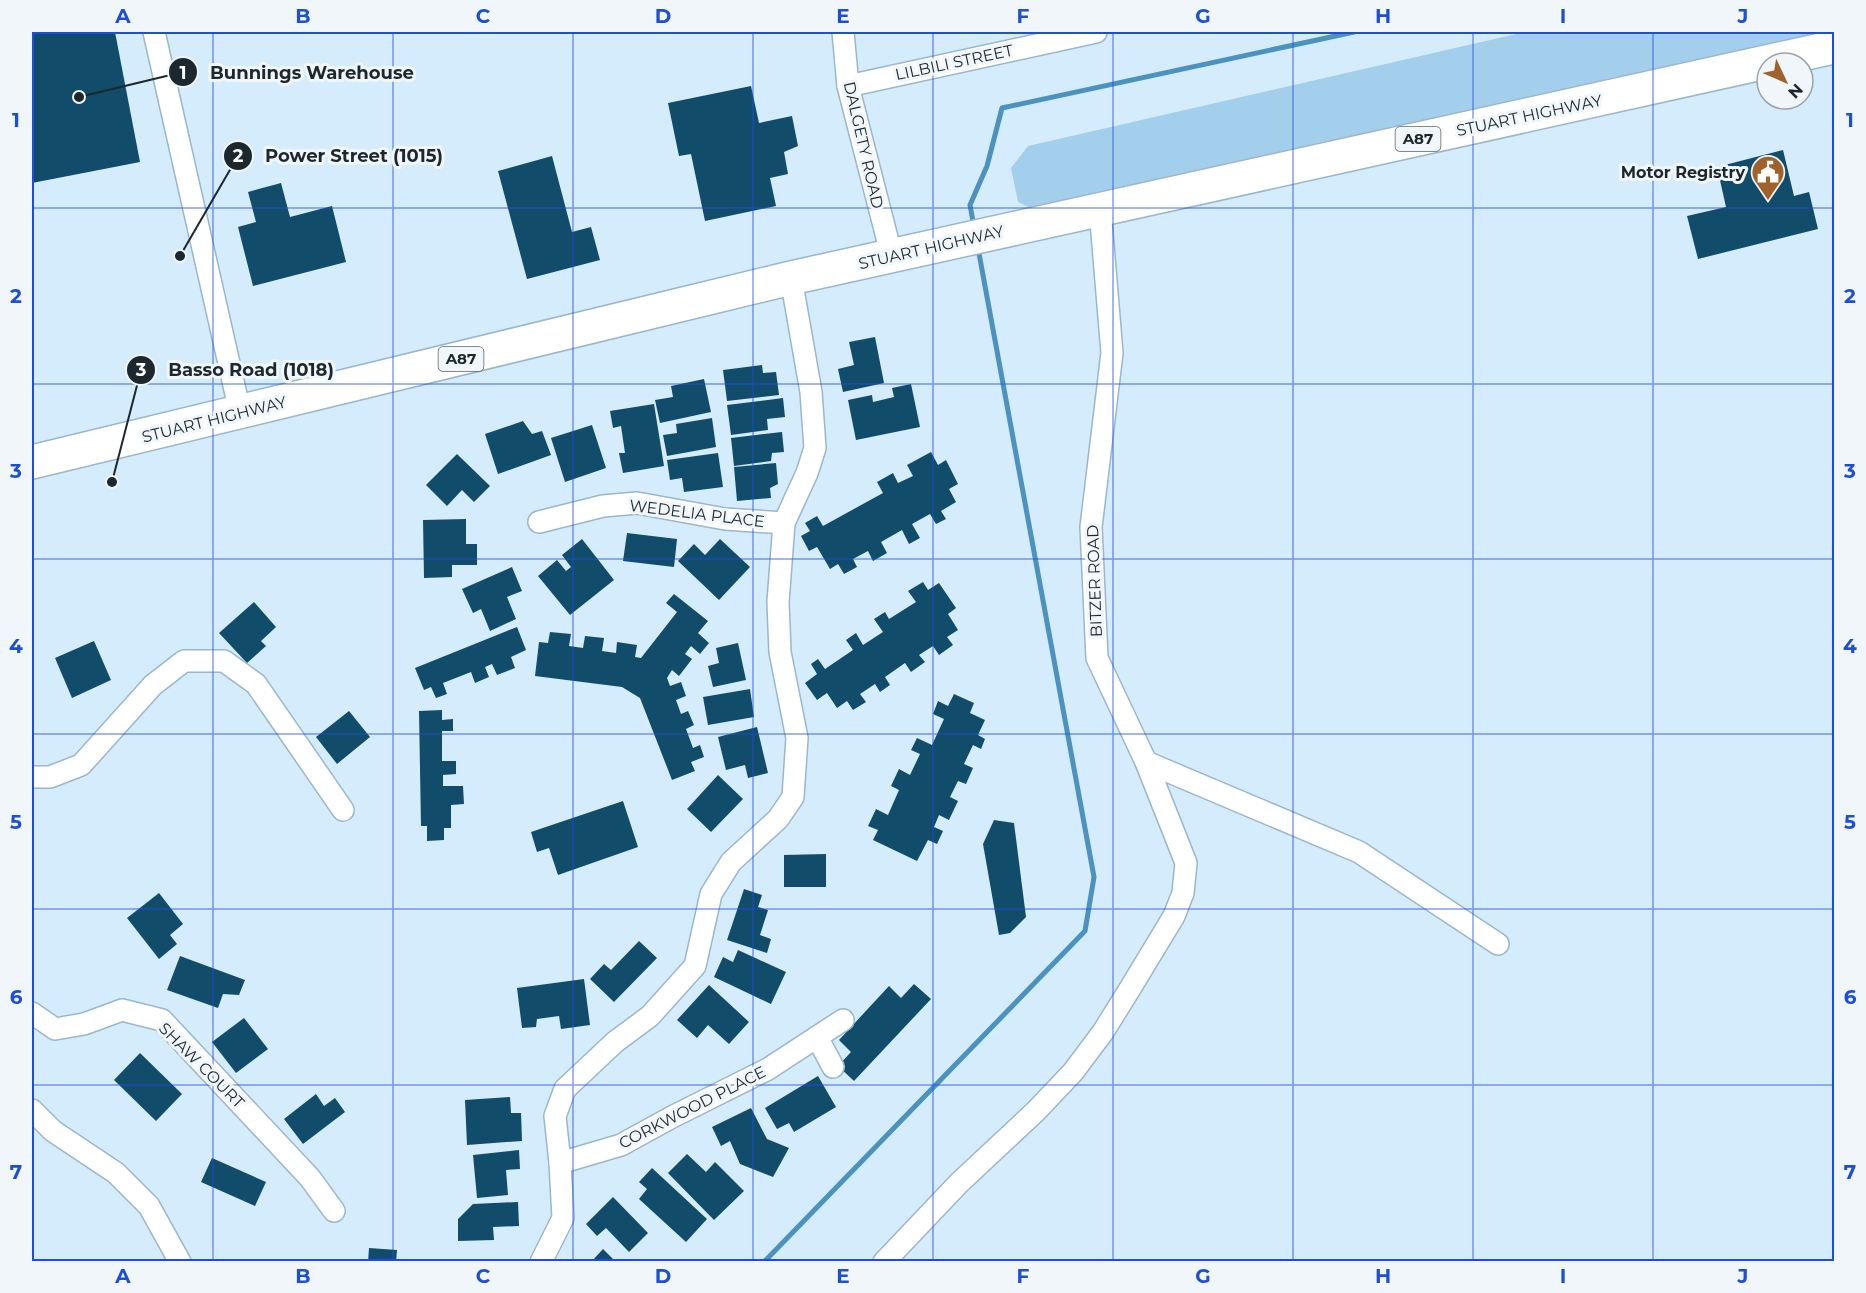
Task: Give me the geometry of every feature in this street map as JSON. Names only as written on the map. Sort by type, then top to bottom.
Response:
[{"type":"highway","name":"STUART HIGHWAY","points":[[32,462],[790,278],[1834,47]]},
{"type":"street","points":[[154,32],[240,412]]},
{"type":"street","name":"DALGETY ROAD","points":[[843,32],[848,86],[892,257]]},
{"type":"street","name":"LILBILI STREET","points":[[848,86],[1096,32]]},
{"type":"street","name":"BITZER ROAD","points":[[884,1262],[958,1182],[1036,1111],[1073,1072],[1109,1023],[1174,916],[1183,893],[1186,863],[1146,762],[1097,658],[1091,527],[1112,353],[1100,209]]},
{"type":"street","points":[[541,1262],[563,1218],[555,1116],[565,1089],[615,1042],[650,1016],[694,966],[711,894],[731,862],[778,819],[793,797],[797,738],[780,652],[778,602],[784,523],[807,473],[815,448],[811,392],[790,278]]},
{"type":"street","name":"WEDELIA PLACE","points":[[539,522],[603,506],[637,503],[725,519],[784,523]]},
{"type":"street","points":[[32,777],[50,777],[81,765],[153,685],[184,660],[224,661],[256,684],[343,810]]},
{"type":"street","points":[[1146,762],[1359,852],[1498,944]]},
{"type":"street","name":"SHAW COURT","points":[[32,1013],[55,1029],[84,1024],[122,1010],[162,1020],[310,1178],[334,1211]]},
{"type":"street","name":"CORKWOOD PLACE","points":[[560,1163],[621,1145],[768,1069],[843,1020]]},
{"type":"street","points":[[817,1037],[833,1067]]},
{"type":"street","points":[[32,1110],[53,1131],[116,1173],[148,1206],[180,1262]]},
{"type":"shaded area","points":[[1525,32],[1834,32],[1054,219],[1018,202],[1011,168],[1028,146]]},
{"type":"building","points":[[32,32],[115,32],[140,162],[32,183]]},
{"type":"building","points":[[751,86],[759,123],[792,116],[798,146],[784,152],[788,174],[770,178],[776,206],[705,221],[691,154],[679,156],[668,103]]},
{"type":"building","name":"Motor Registry","points":[[1783,150],[1794,196],[1809,192],[1818,229],[1698,259],[1687,216],[1726,207],[1717,167]]},
{"type":"building","points":[[552,156],[572,232],[591,227],[600,260],[527,279],[498,171]]},
{"type":"building","points":[[281,183],[290,217],[332,206],[346,262],[253,286],[238,227],[256,222],[248,192]]},
{"type":"building","points":[[875,337],[884,383],[843,392],[838,369],[854,365],[849,342]]},
{"type":"building","points":[[762,365],[763,373],[776,372],[779,395],[727,401],[723,370]]},
{"type":"building","points":[[704,379],[711,412],[660,423],[655,400],[673,397],[671,386]]},
{"type":"building","points":[[911,384],[920,427],[856,440],[848,400],[872,395],[873,402],[894,397],[892,388]]},
{"type":"building","points":[[783,398],[785,417],[767,419],[768,430],[731,435],[727,405]]},
{"type":"building","points":[[654,404],[664,466],[623,473],[619,453],[625,453],[621,426],[613,428],[610,411]]},
{"type":"building","points":[[712,418],[716,447],[667,456],[663,435],[677,433],[676,424]]},
{"type":"building","points":[[523,421],[532,434],[542,431],[551,455],[498,474],[485,434]]},
{"type":"building","points":[[592,425],[606,468],[565,482],[551,438]]},
{"type":"building","points":[[782,432],[784,452],[772,453],[771,461],[734,466],[731,438]]},
{"type":"building","points":[[931,452],[938,465],[946,460],[958,484],[949,489],[956,502],[941,511],[946,519],[936,524],[930,514],[912,524],[920,538],[909,544],[902,530],[881,542],[887,553],[873,561],[868,551],[853,559],[857,567],[844,574],[838,564],[830,569],[817,547],[809,551],[801,536],[810,531],[805,523],[817,516],[823,526],[883,493],[877,482],[893,473],[898,483],[913,476],[907,465]]},
{"type":"building","points":[[718,453],[723,487],[684,492],[682,478],[670,480],[667,460]]},
{"type":"building","points":[[457,454],[490,486],[474,502],[462,490],[447,506],[426,485]]},
{"type":"building","points":[[776,463],[778,484],[770,488],[771,498],[737,501],[734,467]]},
{"type":"building","points":[[466,519],[466,544],[477,544],[477,565],[452,565],[452,577],[424,578],[423,520]]},
{"type":"building","points":[[627,533],[677,539],[674,567],[623,561]]},
{"type":"building","points":[[582,539],[614,580],[570,615],[538,576],[557,560],[566,571],[571,567],[562,555]]},
{"type":"building","points":[[720,539],[750,567],[719,600],[678,561],[694,544],[705,555]]},
{"type":"building","points":[[512,567],[522,591],[507,597],[516,619],[490,631],[481,609],[473,613],[462,589]]},
{"type":"building","points":[[923,582],[928,590],[939,583],[956,608],[948,614],[958,630],[947,637],[953,645],[939,655],[933,646],[919,655],[925,662],[911,672],[905,663],[885,677],[890,685],[880,692],[875,684],[860,694],[866,702],[853,710],[847,701],[837,708],[827,693],[817,700],[805,683],[817,674],[811,664],[818,659],[825,669],[853,650],[846,640],[856,633],[863,645],[883,632],[874,619],[885,612],[889,619],[916,602],[908,591]]},
{"type":"building","points":[[674,594],[708,621],[698,633],[709,643],[700,654],[691,646],[685,654],[692,659],[679,676],[672,670],[667,678],[670,686],[681,682],[686,696],[676,700],[681,714],[688,711],[694,725],[686,729],[693,748],[700,745],[704,757],[691,762],[695,771],[672,780],[640,698],[622,687],[535,676],[539,642],[548,643],[550,632],[571,634],[569,646],[583,648],[585,636],[604,638],[602,651],[616,653],[617,642],[637,645],[635,657],[641,658],[677,612],[666,603]]},
{"type":"building","points":[[254,602],[276,627],[261,641],[266,646],[247,663],[219,633]]},
{"type":"building","points":[[517,627],[526,650],[511,657],[515,668],[497,675],[492,664],[485,667],[489,677],[475,683],[471,672],[443,683],[447,694],[436,698],[431,687],[424,690],[415,668]]},
{"type":"building","points":[[94,641],[111,680],[72,698],[55,658]]},
{"type":"building","points":[[738,643],[746,680],[713,687],[708,666],[719,663],[716,648]]},
{"type":"building","points":[[750,689],[754,717],[708,725],[703,697]]},
{"type":"building","points":[[954,694],[974,703],[970,713],[985,720],[978,735],[985,739],[981,749],[973,745],[964,764],[973,768],[966,784],[958,781],[950,797],[958,801],[949,820],[939,815],[934,827],[943,831],[937,844],[928,840],[917,861],[873,840],[878,830],[868,826],[876,809],[888,815],[899,790],[891,786],[899,769],[910,775],[920,754],[911,750],[917,738],[932,745],[944,719],[933,714],[938,701],[948,706]]},
{"type":"building","points":[[442,710],[442,720],[453,719],[453,731],[442,731],[442,761],[456,761],[456,774],[443,775],[443,786],[463,786],[464,804],[451,805],[451,828],[444,828],[444,840],[427,841],[427,826],[421,826],[419,711]]},
{"type":"building","points":[[349,711],[370,737],[337,764],[316,737]]},
{"type":"building","points":[[757,727],[768,773],[748,778],[745,765],[726,770],[718,737]]},
{"type":"building","points":[[718,775],[743,799],[711,832],[687,809]]},
{"type":"building","points":[[623,801],[638,847],[558,875],[549,848],[537,852],[531,832]]},
{"type":"building","points":[[994,820],[1014,823],[1026,917],[1010,933],[999,935],[983,844]]},
{"type":"building","points":[[826,854],[826,887],[784,887],[784,855]]},
{"type":"building","points":[[744,889],[762,895],[758,907],[768,910],[760,935],[771,939],[767,953],[727,940]]},
{"type":"building","points":[[159,893],[183,924],[170,935],[177,944],[159,959],[127,918]]},
{"type":"building","points":[[639,941],[657,958],[614,1002],[590,979],[604,964],[611,970]]},
{"type":"building","points":[[738,950],[786,972],[771,1004],[714,977],[723,957],[733,962]]},
{"type":"building","points":[[180,956],[245,980],[239,995],[223,994],[218,1008],[167,990]]},
{"type":"building","points":[[584,979],[590,1025],[561,1029],[559,1016],[537,1019],[536,1027],[522,1028],[517,988]]},
{"type":"building","points":[[914,984],[931,999],[854,1081],[838,1066],[851,1052],[839,1040],[889,986],[901,998]]},
{"type":"building","points":[[709,985],[749,1022],[729,1044],[708,1025],[697,1038],[677,1020]]},
{"type":"building","points":[[244,1018],[268,1049],[236,1073],[212,1042]]},
{"type":"building","points":[[140,1053],[182,1094],[156,1121],[114,1080]]},
{"type":"building","points":[[818,1076],[836,1107],[794,1132],[789,1123],[777,1129],[765,1108]]},
{"type":"building","points":[[316,1094],[324,1106],[335,1098],[345,1112],[303,1144],[284,1119]]},
{"type":"building","points":[[510,1097],[511,1113],[521,1113],[522,1141],[467,1145],[465,1100]]},
{"type":"building","points":[[751,1108],[767,1139],[789,1148],[773,1177],[740,1164],[730,1141],[721,1146],[712,1127]]},
{"type":"building","points":[[519,1150],[520,1169],[506,1170],[508,1195],[477,1198],[473,1155]]},
{"type":"building","points":[[687,1154],[706,1172],[715,1162],[744,1191],[714,1220],[668,1173]]},
{"type":"building","points":[[212,1158],[266,1182],[255,1206],[201,1182]]},
{"type":"building","points":[[652,1168],[707,1219],[686,1242],[639,1199],[647,1189],[639,1182]]},
{"type":"building","points":[[613,1197],[648,1233],[629,1252],[606,1228],[597,1236],[586,1224]]},
{"type":"building","points":[[518,1202],[519,1226],[493,1227],[494,1240],[458,1241],[458,1219],[473,1204]]},
{"type":"building","points":[[369,1248],[397,1250],[396,1262],[368,1262]]},
{"type":"building","points":[[603,1249],[616,1262],[591,1262]]},
{"type":"waterway","points":[[974,227],[970,205],[987,166],[1002,108],[1354,32]]},
{"type":"waterway","points":[[764,1262],[1085,931],[1094,877],[978,248]]},
{"type":"place","name":"Bunnings Warehouse","points":[[79,97]]},
{"type":"place","name":"Motor Registry","points":[[1768,201]]},
{"type":"place","name":"Power Street (1015)","points":[[180,256]]},
{"type":"place","name":"Basso Road (1018)","points":[[112,482]]}]
